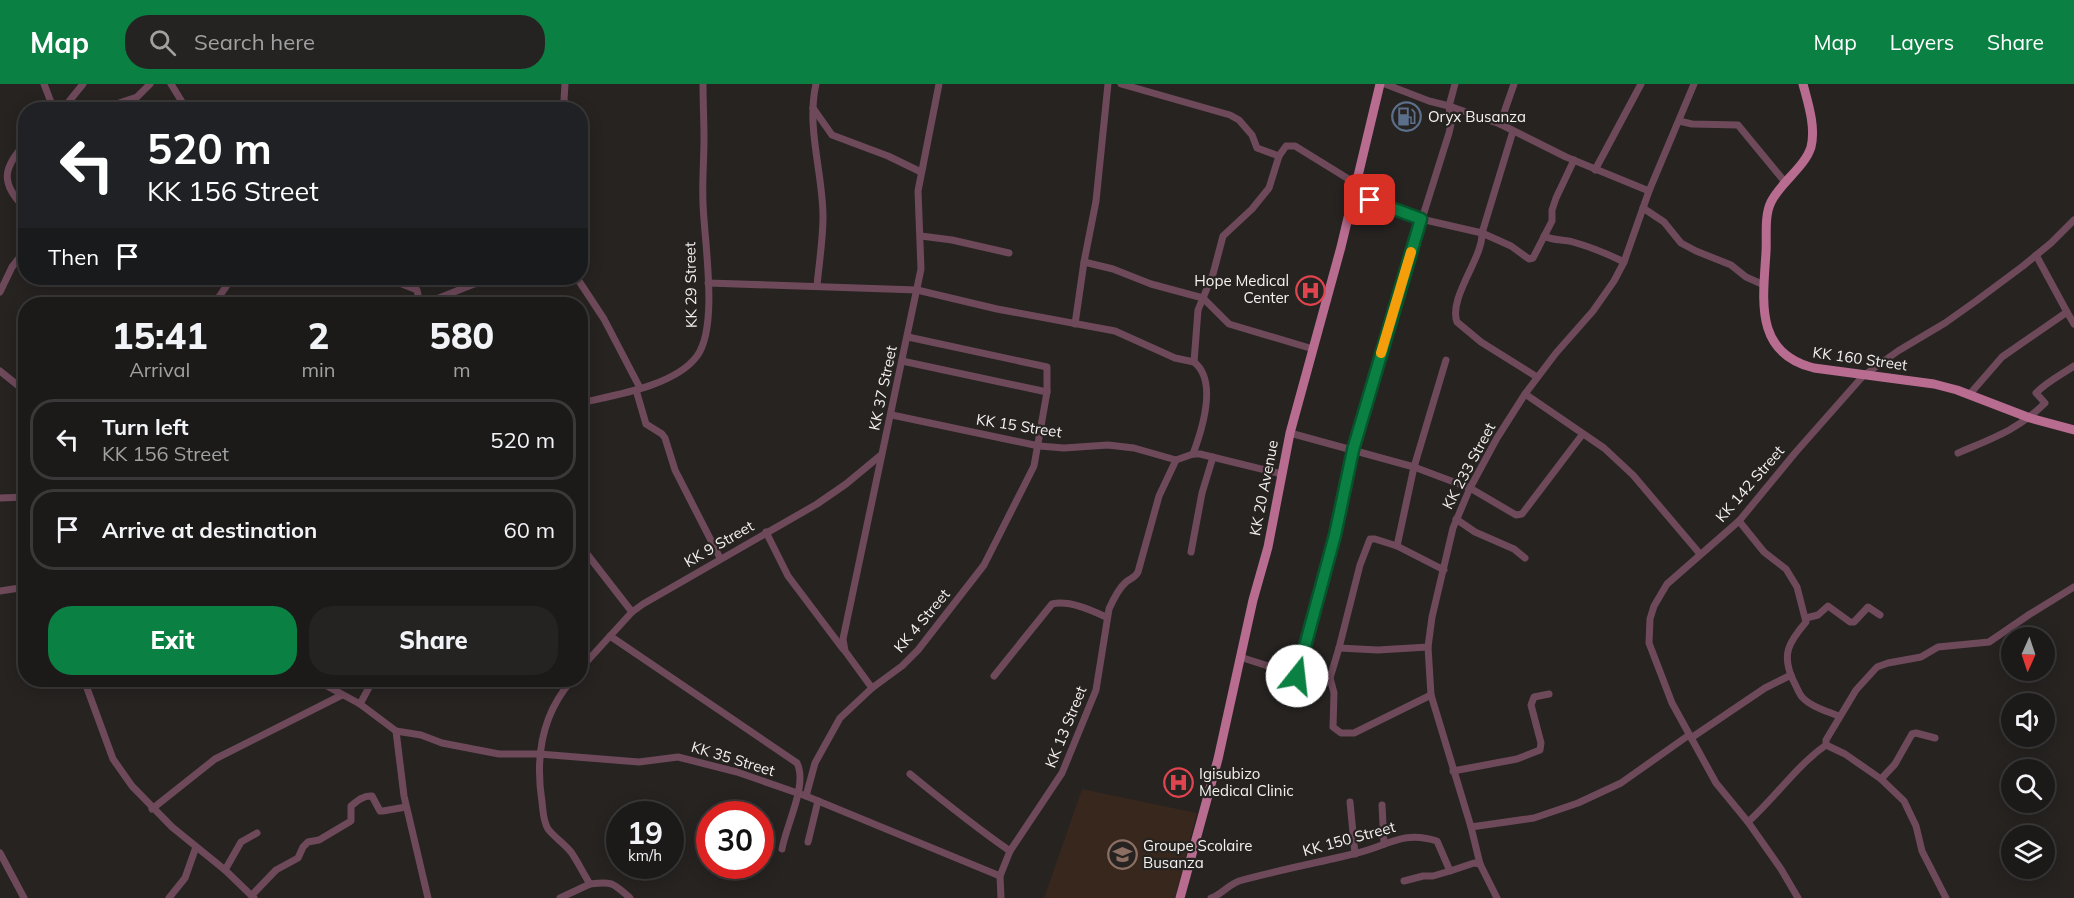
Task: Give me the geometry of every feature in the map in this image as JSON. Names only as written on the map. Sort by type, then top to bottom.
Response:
[{"type":"main road","name":"KK 20 Avenue","points":[[1180,898],[1218,759],[1240,657],[1268,548],[1290,433],[1382,84]]},
{"type":"main road","name":"KK 160 Street","points":[[1803,84],[1813,127],[1811,147],[1807,156],[1770,204],[1768,211],[1764,285],[1766,318],[1772,338],[1781,352],[1800,365],[1863,376],[1934,384],[2030,418],[2074,430]]},
{"type":"street","points":[[44,84],[51,102]]},
{"type":"street","points":[[68,102],[83,84]]},
{"type":"street","points":[[122,102],[137,97],[150,84]]},
{"type":"street","points":[[171,84],[182,102]]},
{"type":"street","points":[[565,84],[565,102]]},
{"type":"street","name":"KK 29 Street","points":[[588,401],[638,389],[675,374],[697,356],[706,334],[708,283],[703,205],[703,84]]},
{"type":"street","points":[[816,84],[813,107],[814,136],[823,216],[817,286]]},
{"type":"street","name":"KK 37 Street","points":[[845,651],[844,635],[892,415],[922,261],[918,223],[918,191],[939,84]]},
{"type":"street","points":[[1075,324],[1095,208],[1108,84]]},
{"type":"street","points":[[1121,84],[1230,115],[1239,120],[1252,135],[1257,148],[1279,156]]},
{"type":"street","points":[[1382,84],[1500,124],[1595,170],[1649,191]]},
{"type":"street","points":[[1297,676],[1335,535],[1353,450],[1421,219],[1449,133],[1451,124],[1449,106],[1455,84]]},
{"type":"street","points":[[1500,124],[1514,84]]},
{"type":"street","points":[[1595,170],[1641,84]]},
{"type":"street","name":"KK 233 Street","points":[[1497,898],[1480,864],[1431,694],[1428,647],[1432,617],[1456,519],[1470,488],[1497,438],[1525,394],[1606,294],[1624,262],[1649,191],[1694,84]]},
{"type":"street","points":[[813,107],[832,135],[888,156],[921,172]]},
{"type":"street","points":[[1678,121],[1692,124],[1738,125],[1785,182]]},
{"type":"street","points":[[1512,131],[1482,233],[1481,247],[1465,280],[1456,310],[1456,318],[1480,342],[1537,377]]},
{"type":"street","points":[[1194,362],[1196,319],[1213,274],[1223,236],[1252,209],[1269,188],[1279,156],[1286,146],[1294,146],[1355,183]]},
{"type":"street","points":[[18,152],[9,163],[7,181],[18,200]]},
{"type":"street","points":[[1353,194],[1421,219],[1482,233],[1511,246],[1530,259],[1533,258],[1552,221],[1552,210],[1556,198],[1574,160]]},
{"type":"street","points":[[1643,208],[1660,218],[1681,243],[1731,265],[1746,277],[1764,285]]},
{"type":"street","name":"KK 142 Street","points":[[1798,898],[1748,822],[1716,783],[1690,737],[1662,679],[1649,643],[1648,633],[1654,606],[1667,584],[1738,521],[1802,444],[1863,376],[1976,302],[2036,255],[2074,220]]},
{"type":"street","points":[[921,236],[952,240],[1009,253]]},
{"type":"street","points":[[1544,236],[1585,245],[1624,262]]},
{"type":"street","points":[[2036,255],[2074,324]]},
{"type":"street","points":[[0,292],[18,259]]},
{"type":"street","points":[[1084,262],[1203,298],[1229,324],[1313,349]]},
{"type":"street","points":[[708,283],[917,290],[956,301],[1123,333],[1175,358],[1194,362],[1200,367],[1206,385],[1204,420],[1193,454]]},
{"type":"street","points":[[404,285],[417,290],[420,297]]},
{"type":"street","points":[[440,297],[471,285]]},
{"type":"street","points":[[581,285],[603,319],[638,389],[646,424],[665,438],[675,470],[720,558]]},
{"type":"street","points":[[1969,395],[2002,357],[2067,312]]},
{"type":"street","name":"KK 4 Street","points":[[782,849],[784,834],[815,763],[840,718],[918,650],[976,576],[995,546],[1030,477],[1039,446],[1047,392],[1048,370],[1044,366],[908,337]]},
{"type":"street","points":[[1397,546],[1414,467],[1446,360]]},
{"type":"street","points":[[902,362],[1047,392]]},
{"type":"street","points":[[1958,453],[2014,429],[2030,418],[2045,403],[2036,393],[2049,380],[2062,375],[2074,366]]},
{"type":"street","points":[[0,371],[18,386]]},
{"type":"street","points":[[1525,394],[1604,448],[1634,475],[1700,554]]},
{"type":"street","name":"KK 15 Street","points":[[892,415],[1039,446],[1064,448],[1108,445],[1150,452],[1176,460]]},
{"type":"street","points":[[1290,433],[1414,467],[1470,488],[1513,514],[1520,515],[1582,435]]},
{"type":"street","name":"KK 9 Street","points":[[588,660],[632,612],[720,558],[817,504],[846,484],[882,454]]},
{"type":"street","points":[[1176,460],[1193,454],[1282,474]]},
{"type":"street","points":[[1191,552],[1202,494],[1213,457]]},
{"type":"street","name":"KK 13 Street","points":[[1001,898],[1000,876],[1010,851],[1066,765],[1096,690],[1106,617],[1113,599],[1125,583],[1134,578],[1138,572],[1159,496],[1176,460]]},
{"type":"street","points":[[0,498],[18,497]]},
{"type":"street","points":[[1456,519],[1475,532],[1514,549],[1525,558]]},
{"type":"street","points":[[1738,521],[1764,552],[1786,570],[1797,587],[1806,623],[1794,635],[1786,656],[1786,664],[1802,697],[1839,716]]},
{"type":"street","points":[[766,532],[788,576],[872,688]]},
{"type":"street","points":[[1431,694],[1354,733],[1341,733],[1333,727],[1334,693],[1330,678],[1340,648],[1360,565],[1369,541],[1375,539],[1397,546],[1444,570]]},
{"type":"street","points":[[588,555],[632,612]]},
{"type":"street","points":[[1826,745],[1826,740],[1839,716],[1856,690],[1870,673],[1882,664],[1921,657],[1938,647],[1989,642],[2027,615],[2074,587]]},
{"type":"street","points":[[0,591],[18,588]]},
{"type":"street","points":[[994,676],[1052,604],[1086,608],[1106,617]]},
{"type":"street","points":[[1806,618],[1817,615],[1828,606],[1850,622],[1854,622],[1868,607],[1880,615]]},
{"type":"street","points":[[610,636],[793,760],[800,770],[802,795]]},
{"type":"street","points":[[1340,648],[1378,650],[1428,647]]},
{"type":"street","points":[[1240,657],[1315,681],[1330,678]]},
{"type":"street","points":[[1471,827],[1526,820],[1548,814],[1621,783],[1765,688],[1791,675]]},
{"type":"street","points":[[87,687],[113,759],[132,786],[152,809],[225,870],[253,897],[276,870],[298,858],[308,842],[319,840],[351,821],[351,806],[359,800],[368,795],[372,796],[380,811],[406,807]]},
{"type":"street","name":"KK 35 Street","points":[[329,687],[360,704],[396,731],[421,735],[442,743],[499,754],[539,754],[639,762],[678,757],[737,772],[818,801],[1000,876]]},
{"type":"street","points":[[360,704],[369,687]]},
{"type":"street","points":[[566,687],[551,710],[539,754],[539,786],[547,828],[570,851],[590,884]]},
{"type":"street","points":[[152,809],[215,759],[342,694]]},
{"type":"street","points":[[1453,771],[1517,759],[1540,750],[1541,743],[1531,700],[1534,697],[1548,694]]},
{"type":"street","points":[[396,731],[406,807],[428,898]]},
{"type":"street","points":[[1881,779],[1894,764],[1912,734],[1935,738]]},
{"type":"street","points":[[1826,745],[1845,754],[1881,779],[1904,801],[1910,812],[1922,851],[1946,898]]},
{"type":"street","points":[[1748,822],[1769,803],[1776,792],[1817,751],[1826,745]]},
{"type":"street","points":[[910,774],[955,811],[1010,851]]},
{"type":"street","points":[[808,842],[818,801]]},
{"type":"street","points":[[1350,802],[1355,854]]},
{"type":"street","points":[[1382,805],[1384,844]]},
{"type":"street","points":[[225,870],[241,842],[257,833]]},
{"type":"street","name":"KK 150 Street","points":[[1211,898],[1239,881],[1355,854],[1393,840],[1414,837],[1437,841],[1450,871]]},
{"type":"street","points":[[169,898],[185,878],[196,847]]},
{"type":"street","points":[[0,853],[24,898]]},
{"type":"street","points":[[1404,881],[1432,876],[1474,863],[1480,864]]},
{"type":"street","points":[[560,898],[590,884],[606,882],[618,886],[630,898]]},
{"type":"shaded area","name":"Groupe Scolaire Busanza","points":[[1082,789],[1197,813],[1175,898],[1044,898]]},
{"type":"slow traffic","points":[[1381,353],[1411,252]]},
{"type":"place","name":"Oryx Busanza","points":[[1407,117]]},
{"type":"place","name":"Hope Medical Center","points":[[1310,290]]},
{"type":"place","name":"Igisubizo Medical Clinic","points":[[1178,783]]},
{"type":"place","name":"Groupe Scolaire Busanza","points":[[1122,855]]},
{"type":"route","points":[[1297,676],[1335,535],[1353,450],[1421,219],[1370,200]]}]
